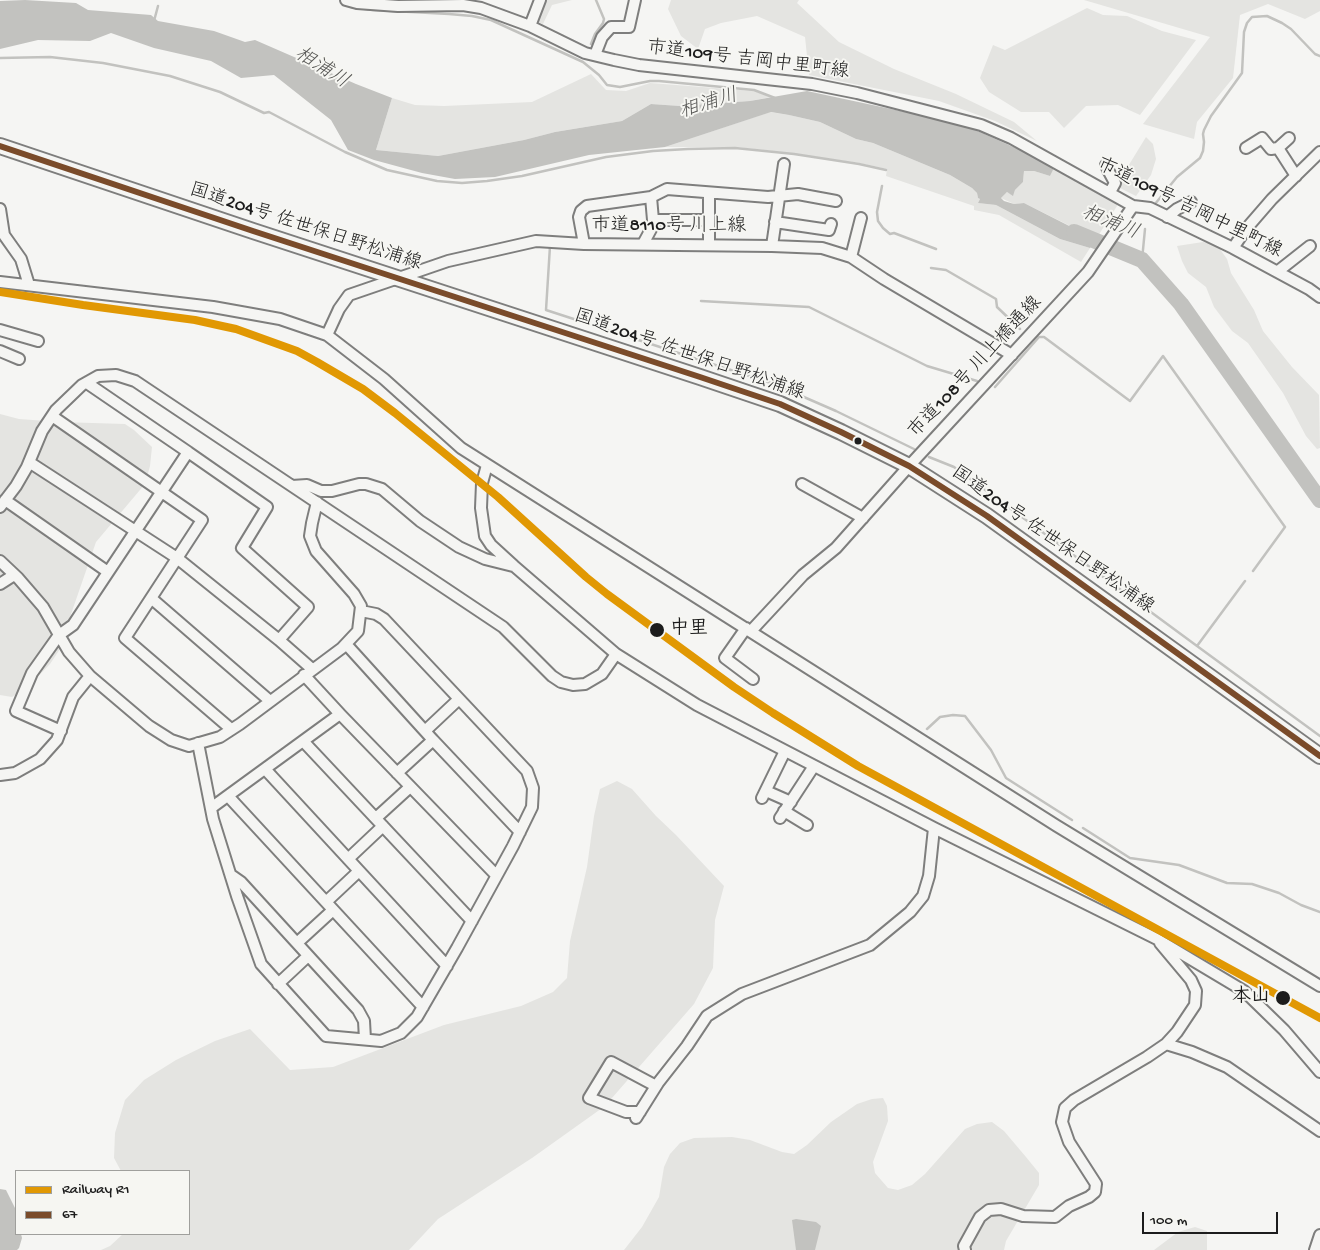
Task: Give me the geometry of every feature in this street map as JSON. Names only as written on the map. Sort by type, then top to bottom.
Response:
[{"type":"highway","name":"国道204号 佐世保日野松浦線","points":[[0,148],[780,404],[850,436],[909,466],[987,516],[1320,756]]},
{"type":"street","name":"市道109号 吉岡中里町線","points":[[346,0],[357,3],[463,5],[481,8],[530,26],[585,53],[639,65],[812,84],[857,93],[981,125],[1011,138],[1133,206],[1150,208],[1233,248],[1320,297]]},
{"type":"street","points":[[530,26],[540,0]]},
{"type":"street","points":[[595,55],[602,37],[611,27],[629,27],[635,0]]},
{"type":"street","points":[[1246,148],[1262,138],[1271,149],[1278,148],[1289,138]]},
{"type":"street","points":[[1278,148],[1296,176]]},
{"type":"street","points":[[1233,248],[1246,229],[1272,199],[1320,152]]},
{"type":"street","points":[[772,246],[784,164]]},
{"type":"street","points":[[1106,165],[1115,183],[1110,192]]},
{"type":"street","points":[[584,244],[579,217],[581,211],[587,206],[651,197],[667,189],[768,197],[798,194],[836,201]]},
{"type":"street","points":[[709,193],[709,244]]},
{"type":"street","points":[[651,197],[653,220],[709,220]]},
{"type":"street","points":[[1167,217],[1191,202]]},
{"type":"street","name":"市道108号 川上橋通線","points":[[753,679],[724,658],[748,630],[803,575],[836,548],[909,466],[1012,356],[1088,272],[1133,206]]},
{"type":"street","points":[[0,209],[4,235],[21,259],[29,285]]},
{"type":"street","points":[[851,257],[861,218]]},
{"type":"street","points":[[642,244],[656,220]]},
{"type":"street","points":[[775,222],[829,230],[831,224]]},
{"type":"street","points":[[818,228],[822,248]]},
{"type":"street","name":"市道8110号 川上線","points":[[327,335],[339,308],[349,295],[448,261],[536,241],[584,244],[709,244],[822,248],[851,257],[1012,356]]},
{"type":"street","points":[[1277,272],[1310,246]]},
{"type":"street","points":[[0,282],[232,310],[280,318],[327,335],[390,384],[461,448],[1063,830],[1320,986]]},
{"type":"street","points":[[0,330],[38,341]]},
{"type":"street","points":[[0,351],[18,359]]},
{"type":"street","points":[[108,572],[2,504],[16,486],[42,431],[56,410],[98,376],[116,375],[135,381],[502,627],[552,676],[561,682],[574,685],[585,684],[602,674],[616,654]]},
{"type":"street","points":[[87,383],[267,507],[242,548],[308,607],[279,640]]},
{"type":"street","points":[[52,416],[202,520],[125,638],[231,729]]},
{"type":"street","points":[[61,731],[16,711],[32,673],[59,635],[73,624],[188,452]]},
{"type":"street","points":[[29,462],[177,558],[279,640],[308,672],[340,714],[496,876]]},
{"type":"street","points":[[487,464],[482,484],[481,508],[486,536],[491,545],[616,654],[697,705],[934,828],[1157,939],[1244,991],[1284,1030],[1320,1072]]},
{"type":"street","points":[[292,486],[307,486],[320,491],[332,491],[359,484],[382,488],[420,521],[459,546],[485,559],[514,566]]},
{"type":"street","points":[[802,484],[863,518]]},
{"type":"street","points":[[0,561],[43,606],[69,652],[90,676],[156,730],[171,740],[189,746],[220,736],[231,729],[346,644],[358,631],[361,606],[354,594],[316,551],[310,536],[317,502]]},
{"type":"street","points":[[0,584],[14,575]]},
{"type":"street","points":[[151,598],[270,701]]},
{"type":"street","points":[[198,744],[211,808],[230,875],[260,964],[326,1036],[381,1041],[402,1033],[417,1017],[423,1007],[520,832],[532,807],[533,788],[527,771],[384,619],[376,614],[361,611]]},
{"type":"street","points":[[346,644],[520,832]]},
{"type":"street","points":[[0,775],[15,773],[40,758],[57,740],[73,697],[90,676]]},
{"type":"street","points":[[425,731],[459,699]]},
{"type":"street","points":[[211,808],[340,714]]},
{"type":"street","points":[[397,773],[433,740]]},
{"type":"street","points":[[303,741],[472,921]]},
{"type":"street","points":[[785,751],[764,794],[791,802]]},
{"type":"street","points":[[806,825],[782,814],[814,766]]},
{"type":"street","points":[[265,769],[447,966]]},
{"type":"street","points":[[348,858],[410,787]]},
{"type":"street","points":[[228,796],[423,1007]]},
{"type":"street","points":[[656,1086],[611,1062],[588,1098],[638,1115],[656,1086],[707,1016],[719,1007],[742,994],[870,944],[910,912],[923,896],[929,876],[934,828]]},
{"type":"street","points":[[297,943],[359,871]]},
{"type":"street","points":[[230,875],[241,882],[358,1010],[364,1021],[365,1039]]},
{"type":"street","points":[[965,1250],[964,1246],[980,1217],[988,1210],[1001,1208],[1023,1216],[1055,1218],[1069,1206],[1089,1197],[1095,1192],[1096,1184],[1069,1142],[1062,1122],[1065,1108],[1074,1100],[1148,1057],[1166,1044],[1177,1032],[1195,1005],[1196,991],[1192,980],[1157,939]]},
{"type":"street","points":[[278,984],[308,956]]},
{"type":"street","points":[[1166,1044],[1192,1052],[1227,1067],[1320,1130]]},
{"type":"street","points":[[1314,1250],[1320,1235]]},
{"type":"shaded area","points":[[544,0],[572,0],[552,5],[543,24],[535,21]]},
{"type":"shaded area","points":[[671,0],[799,0],[797,3],[839,42],[894,69],[956,94],[1014,122],[1037,141],[995,121],[939,101],[809,75],[805,37],[757,16],[721,23],[705,29],[698,49],[681,36],[668,9]]},
{"type":"shaded area","points":[[1084,0],[1320,0],[1320,11],[1305,19],[1268,4],[1240,15],[1233,78],[1197,122],[1194,139],[1143,124],[1210,37]]},
{"type":"shaded area","points":[[1087,8],[1103,15],[1127,16],[1162,31],[1196,40],[1140,115],[1118,105],[1086,106],[1064,128],[1049,112],[1021,112],[989,92],[980,78],[993,45],[1005,50]]},
{"type":"shaded area","points":[[591,74],[606,90],[626,91],[650,83],[754,91],[771,97],[750,101],[680,106],[651,104],[622,121],[555,132],[524,140],[438,156],[376,150],[392,98],[415,105],[444,106],[532,102]]},
{"type":"shaded area","points":[[770,112],[820,122],[856,139],[873,143],[950,175],[977,193],[980,199],[978,203],[996,205],[1060,239],[1090,248],[1081,262],[999,215],[974,210],[974,206],[886,176],[887,169],[859,163],[736,147],[665,147]]},
{"type":"shaded area","points":[[1146,137],[1153,144],[1156,159],[1151,175],[1136,196],[1116,186]]},
{"type":"shaded area","points":[[1054,168],[1117,203],[1098,236],[1084,233],[1024,203],[1014,204],[1001,198],[1007,192],[1013,195],[1023,182],[1024,171],[1034,171],[1050,176]]},
{"type":"shaded area","points":[[1203,242],[1217,245],[1227,259],[1231,273],[1254,310],[1263,331],[1292,367],[1319,395],[1320,448],[1317,449],[1306,436],[1283,393],[1248,343],[1232,331],[1214,307],[1206,287],[1188,273],[1177,246]]},
{"type":"shaded area","points":[[0,414],[19,419],[125,424],[152,447],[150,466],[145,484],[96,542],[70,617],[64,643],[50,664],[28,687],[12,697],[0,695]]},
{"type":"shaded area","points":[[617,781],[632,789],[724,886],[715,920],[713,968],[694,1004],[605,1106],[532,1158],[438,1219],[409,1250],[101,1250],[110,1246],[122,1235],[190,1235],[190,1170],[120,1170],[114,1158],[115,1133],[125,1100],[144,1080],[176,1060],[215,1041],[250,1029],[290,1070],[333,1067],[444,1025],[521,1006],[553,992],[567,978],[570,941],[587,867],[600,789]]},
{"type":"shaded area","points":[[883,1098],[887,1106],[888,1121],[873,1162],[875,1173],[888,1188],[898,1190],[912,1185],[925,1174],[965,1129],[977,1124],[992,1122],[1004,1131],[1039,1173],[1039,1185],[1006,1241],[1004,1250],[624,1250],[642,1227],[659,1197],[664,1167],[670,1154],[680,1143],[694,1138],[732,1137],[750,1140],[782,1152],[794,1154],[807,1145],[831,1122],[857,1104]]},
{"type":"shaded area","points":[[1195,1227],[1207,1231],[1207,1250],[1154,1250],[1178,1232]]},
{"type":"water","points":[[25,0],[76,3],[88,10],[151,15],[158,21],[214,31],[245,42],[255,40],[392,98],[376,150],[438,156],[524,140],[555,132],[622,121],[651,104],[680,106],[750,101],[807,91],[947,121],[971,128],[1054,168],[1050,176],[1034,171],[1024,171],[1023,182],[1015,190],[1013,196],[1007,192],[1001,198],[1004,201],[1014,204],[1024,203],[1083,233],[1098,236],[1090,248],[1060,239],[996,205],[978,203],[980,199],[972,188],[950,175],[873,143],[856,139],[820,122],[771,112],[665,147],[589,155],[495,177],[455,179],[422,173],[374,160],[348,150],[331,120],[274,75],[241,78],[211,61],[154,48],[111,33],[90,41],[38,40],[0,49],[0,1]]},
{"type":"water","points":[[0,1189],[6,1190],[15,1208],[15,1235],[21,1235],[22,1238],[17,1250],[0,1250]]},
{"type":"water","points":[[792,1220],[816,1222],[821,1226],[815,1250],[796,1250]]},
{"type":"waterway","points":[[591,44],[604,19],[596,0]]},
{"type":"waterway","points":[[154,21],[158,6]]},
{"type":"waterway","points":[[351,7],[472,16],[491,20],[583,62],[599,75],[607,85],[620,87],[659,81],[754,90],[775,98]]},
{"type":"waterway","points":[[1155,204],[1177,177],[1200,158],[1203,151],[1204,130],[1211,116],[1242,73],[1244,32],[1247,23],[1252,17],[1267,16],[1282,23],[1291,29],[1315,54],[1320,56]]},
{"type":"waterway","points":[[0,58],[50,57],[103,63],[170,76],[220,92],[264,113],[269,112],[345,152],[387,170],[437,181],[462,183],[487,181],[522,176],[606,157],[688,149],[735,148],[794,154],[886,170]]},
{"type":"waterway","points":[[882,186],[877,212],[878,221],[883,228],[890,234],[894,233],[936,249]]},
{"type":"waterway","points":[[1142,260],[1145,229]]},
{"type":"waterway","name":"相浦川","points":[[1074,232],[1142,260],[1181,304],[1320,500]]},
{"type":"waterway","points":[[550,246],[546,310],[774,384],[836,411],[914,449]]},
{"type":"waterway","points":[[931,268],[946,270],[996,299],[997,307],[1020,329]]},
{"type":"waterway","points":[[701,301],[809,307],[927,366],[977,381]]},
{"type":"waterway","points":[[995,387],[1039,337],[1044,337],[1130,401],[1163,356],[1285,527],[1253,571]]},
{"type":"waterway","points":[[929,457],[954,467],[1197,646],[1245,581]]},
{"type":"waterway","points":[[1197,646],[1320,736]]},
{"type":"waterway","points":[[927,729],[940,717],[965,716],[991,750],[1006,778],[1072,820]]},
{"type":"waterway","points":[[1083,828],[1130,858],[1179,865],[1227,883],[1252,884],[1279,893],[1301,905],[1320,912]]},
{"type":"rail line","name":"R1","points":[[0,292],[195,320],[236,329],[297,351],[363,389],[395,413],[498,497],[607,594],[734,687],[773,713],[858,766],[1320,1018]]},
{"type":"transit line","name":"67","points":[[0,146],[780,404],[841,432],[909,466],[987,516],[1320,756]]},
{"type":"place","name":"中里","points":[[657,630]]},
{"type":"place","name":"本山","points":[[1283,998]]}]
